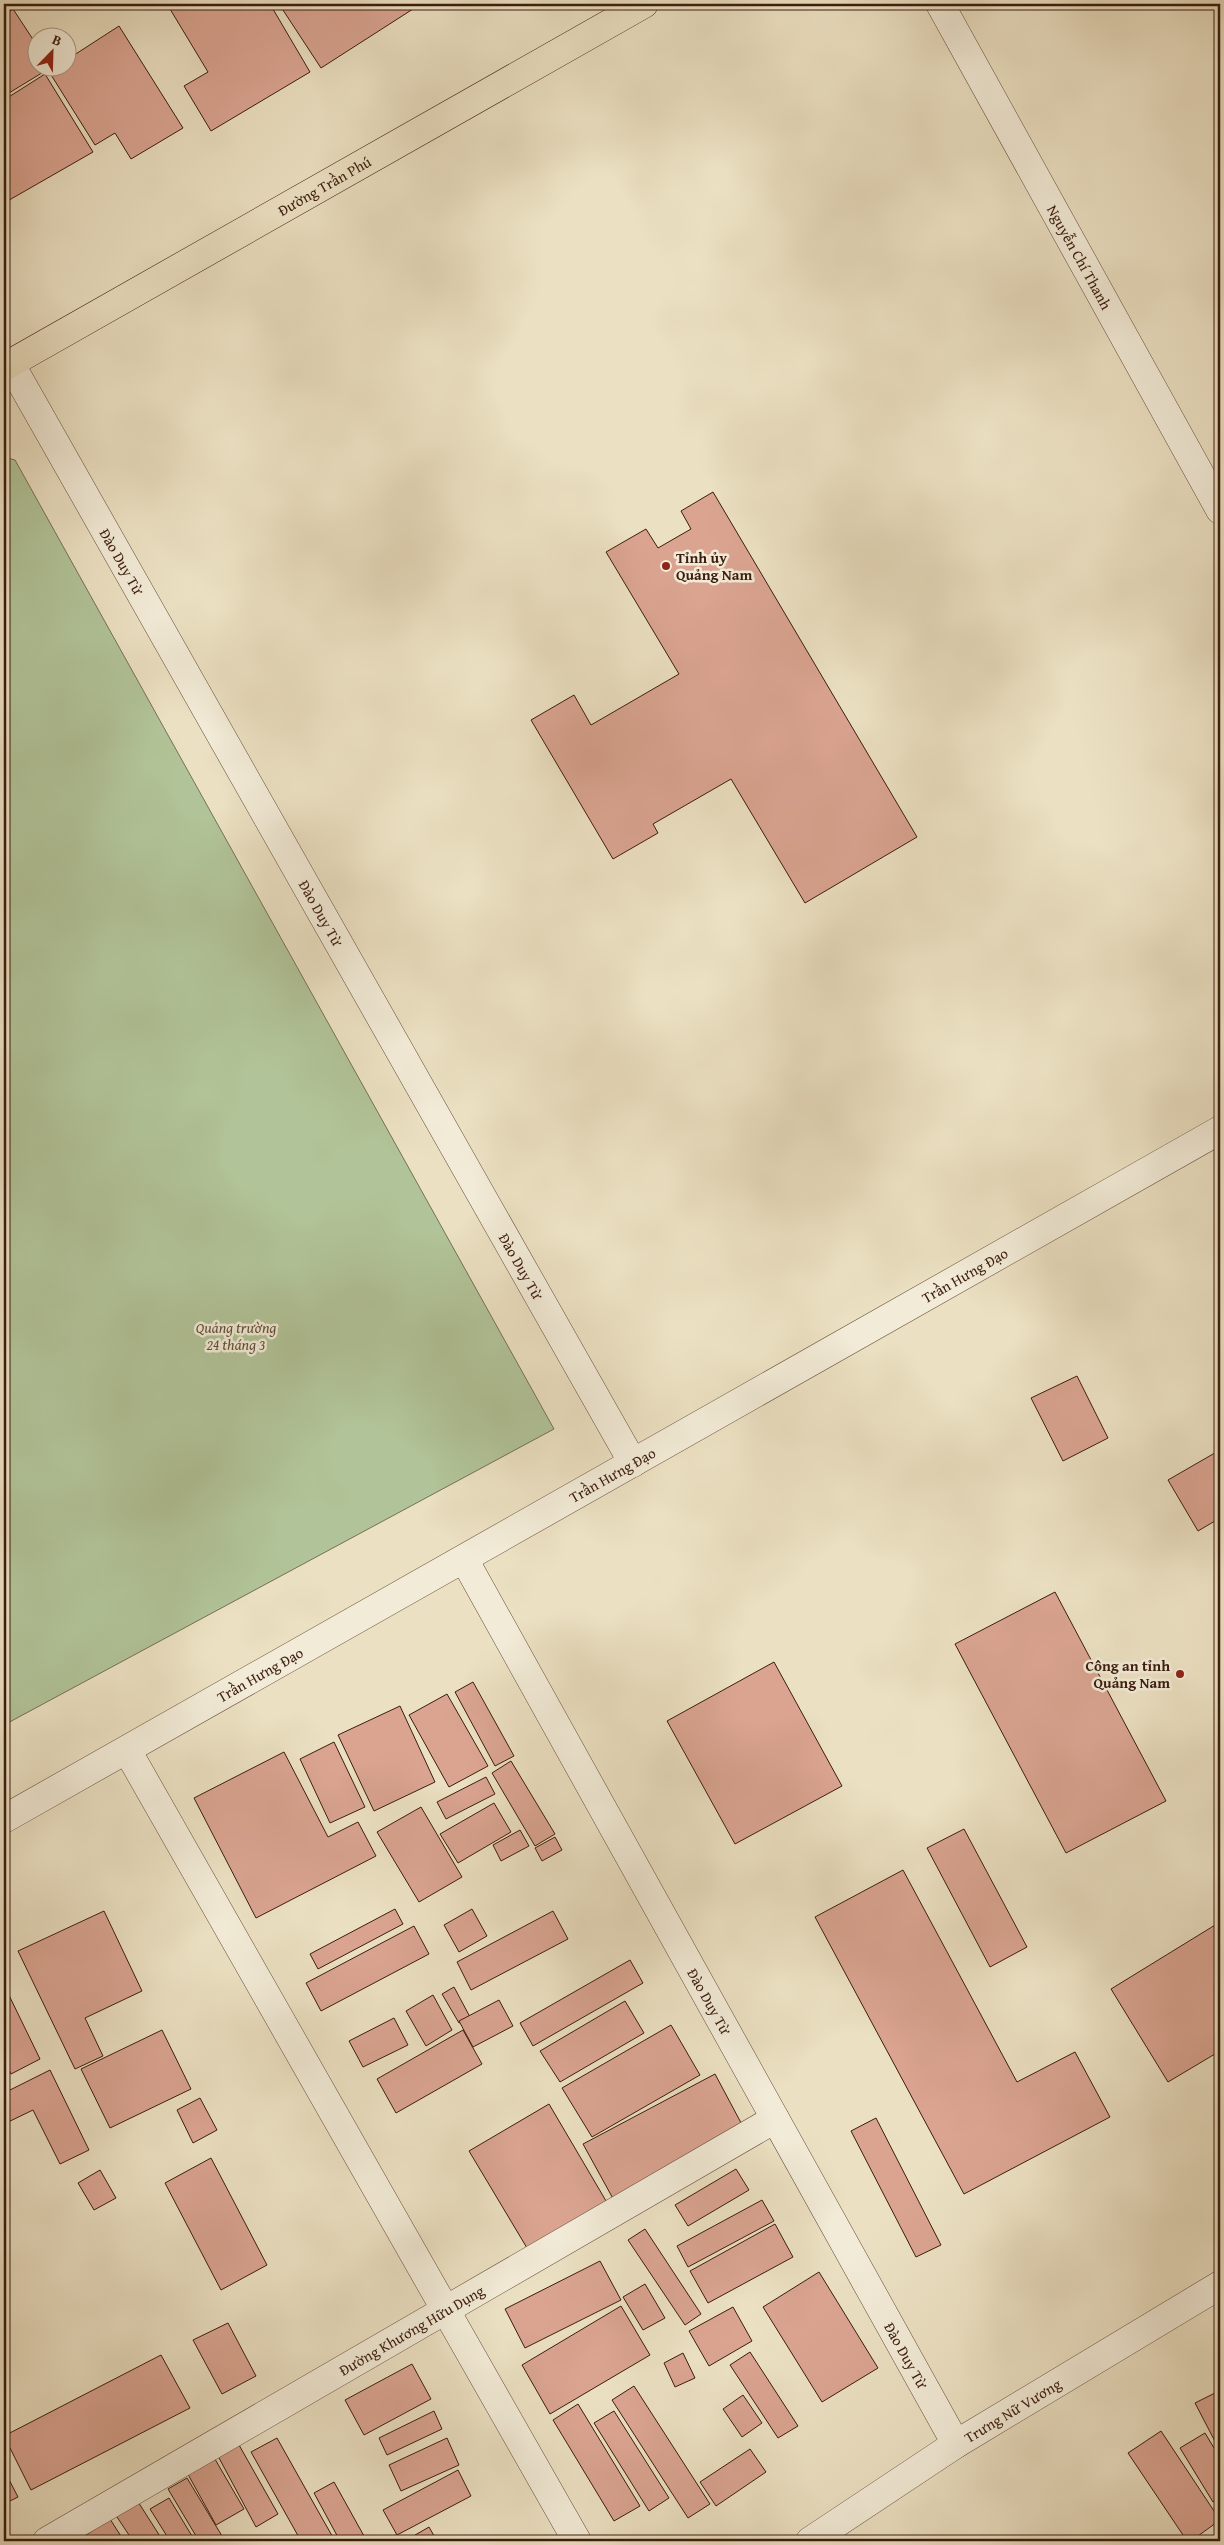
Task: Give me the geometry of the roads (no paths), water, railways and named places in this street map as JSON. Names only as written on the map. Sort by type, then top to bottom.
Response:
[{"type":"main road","name":"Đường Trần Phú","points":[[7,365],[644,4]]},
{"type":"street","name":"Nguyễn Chí Thanh","points":[[940,4],[1220,510]]},
{"type":"street","name":"Đào Duy Từ","points":[[7,365],[633,1463]]},
{"type":"street","name":"Trần Hưng Đạo","points":[[4,1819],[1220,1130]]},
{"type":"street","name":"Đào Duy Từ","points":[[464,1559],[956,2444]]},
{"type":"street","points":[[127,1750],[577,2541]]},
{"type":"street","name":"Đường Khương Hữu Dụng","points":[[47,2541],[775,2119]]},
{"type":"street","name":"Trưng Nữ Vương","points":[[810,2541],[956,2444],[1220,2285]]},
{"type":"place","name":"Tỉnh ủy Quảng Nam","points":[[666,566]]},
{"type":"place","name":"Công an tỉnh Quảng Nam","points":[[1180,1674]]},
{"type":"park label","name":"Quảng trường 24 tháng 3","points":[[236,1336]]}]
